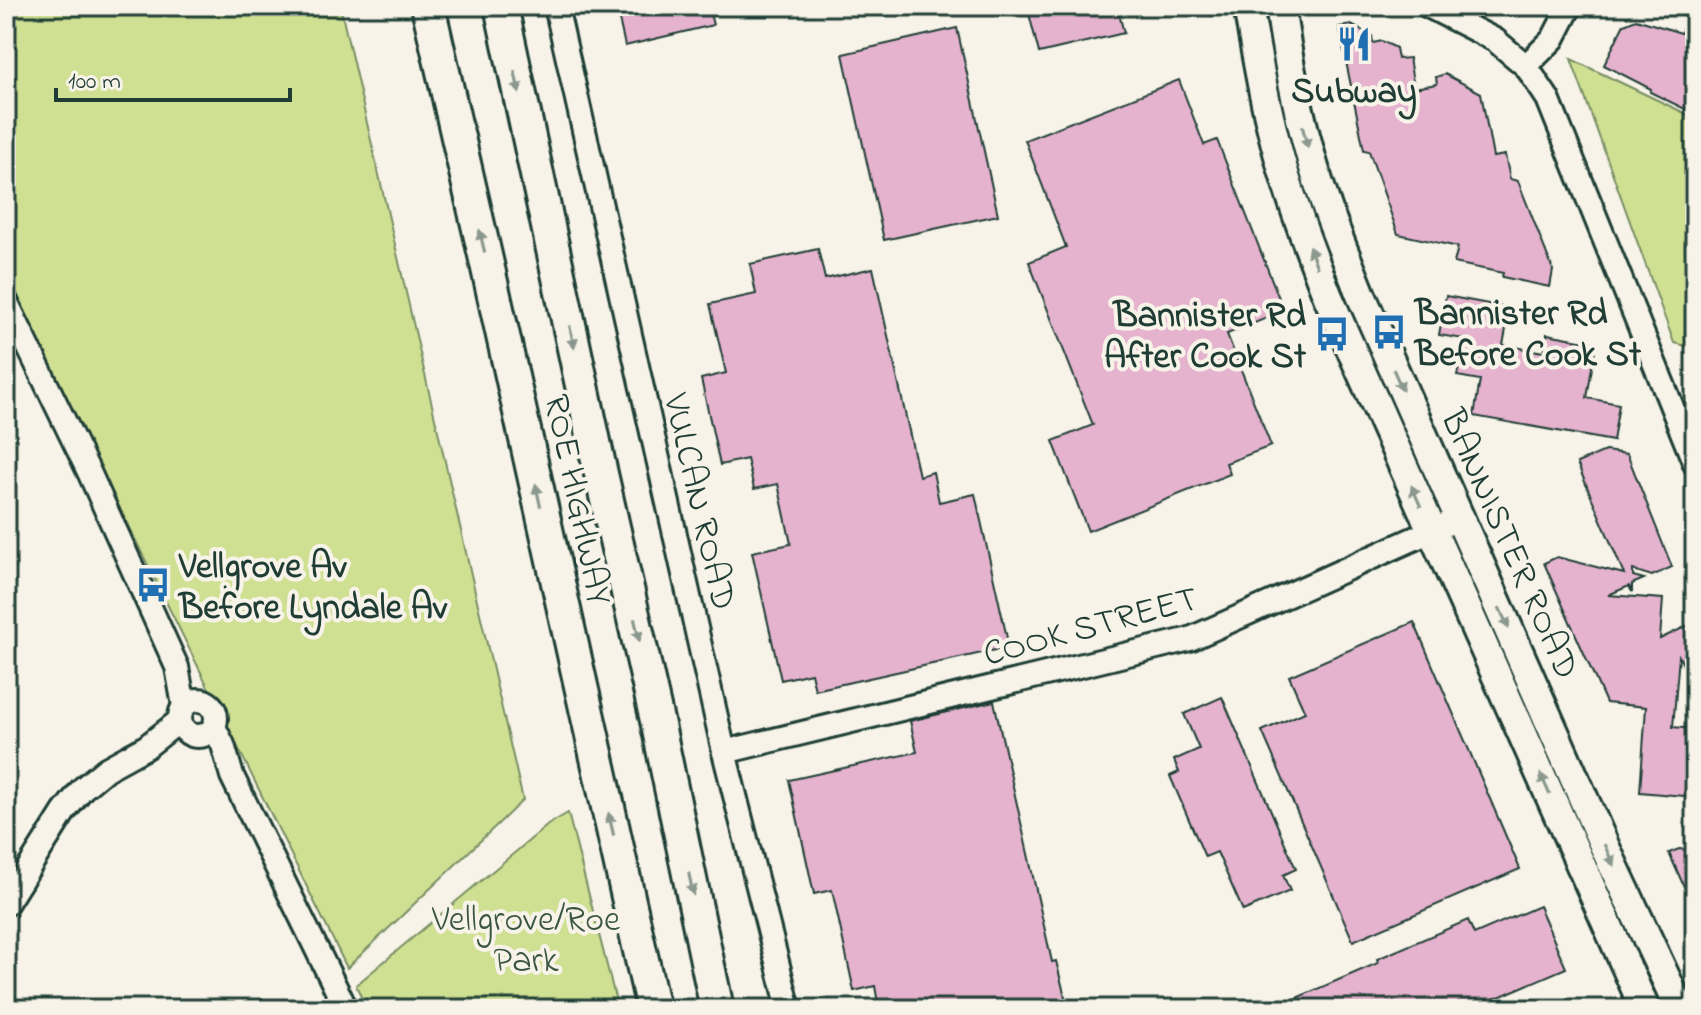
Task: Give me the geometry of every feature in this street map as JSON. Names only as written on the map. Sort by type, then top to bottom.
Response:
[{"type":"highway","name":"ROE HIGHWAY","points":[[428,6],[653,1009]]},
{"type":"highway","name":"ROE HIGHWAY","points":[[501,6],[717,1009]]},
{"type":"main road","name":"BANNISTER ROAD","points":[[1248,6],[1259,72],[1281,163],[1328,297],[1645,1009]]},
{"type":"main road","name":"BANNISTER ROAD","points":[[1280,6],[1297,104],[1337,236],[1608,854],[1680,1009]]},
{"type":"street","name":"VULCAN ROAD","points":[[556,6],[724,752],[789,1009]]},
{"type":"street","points":[[1428,6],[1495,40],[1526,66],[1548,99],[1695,464]]},
{"type":"street","points":[[1526,66],[1553,39],[1570,6]]},
{"type":"street","points":[[6,301],[89,472],[177,667],[195,721],[223,745],[232,776],[346,1009]]},
{"type":"street","name":"COOK STREET","points":[[724,752],[1190,639],[1460,518]]},
{"type":"street","points":[[6,904],[82,789],[106,769],[195,721]]},
{"type":"green space","points":[[6,6],[340,6],[523,800],[347,968],[6,278]]},
{"type":"green space","points":[[1571,59],[1695,118],[1695,348],[1674,343]]},
{"type":"green space","name":"Vellgrove/Roe Park","points":[[568,813],[618,1009],[366,1009],[356,985],[549,824]]},
{"type":"building","points":[[616,6],[708,6],[713,25],[625,46]]},
{"type":"building","points":[[1027,6],[1117,6],[1124,33],[1039,53]]},
{"type":"building","points":[[1636,19],[1681,33],[1685,21],[1695,26],[1695,114],[1604,65],[1624,24]]},
{"type":"building","points":[[1351,25],[1372,36],[1373,43],[1382,41],[1396,48],[1398,59],[1409,58],[1414,88],[1437,84],[1436,77],[1445,74],[1481,93],[1493,157],[1505,155],[1510,179],[1518,181],[1553,270],[1550,287],[1454,263],[1458,247],[1398,234],[1369,151],[1364,150],[1339,27]]},
{"type":"building","points":[[957,28],[998,215],[884,240],[843,54]]},
{"type":"building","points":[[1179,80],[1204,145],[1217,140],[1284,311],[1227,334],[1271,446],[1226,463],[1230,474],[1088,531],[1053,441],[1093,425],[1029,262],[1066,247],[1025,140]]},
{"type":"building","points":[[818,249],[825,279],[873,268],[919,476],[933,472],[939,502],[975,494],[1009,647],[815,690],[811,673],[781,680],[752,552],[791,544],[778,484],[754,489],[747,459],[720,465],[701,379],[726,373],[710,304],[756,294],[750,264]]},
{"type":"building","points":[[1446,296],[1510,308],[1503,345],[1544,352],[1547,334],[1596,343],[1587,398],[1619,404],[1613,441],[1474,416],[1480,380],[1457,376],[1464,339],[1439,335]]},
{"type":"building","points":[[1605,451],[1627,454],[1672,567],[1652,576],[1633,570],[1633,576],[1644,579],[1632,584],[1632,592],[1629,586],[1608,595],[1663,599],[1660,639],[1695,622],[1695,690],[1679,656],[1673,727],[1695,729],[1695,797],[1640,792],[1646,707],[1606,703],[1544,563],[1557,557],[1624,574],[1577,463]]},
{"type":"building","points":[[1414,622],[1520,869],[1353,941],[1262,731],[1305,712],[1289,676]]},
{"type":"building","points":[[1222,697],[1296,869],[1283,875],[1290,891],[1243,911],[1217,852],[1205,857],[1170,776],[1179,772],[1174,760],[1199,749],[1184,714]]},
{"type":"building","points":[[994,701],[1052,962],[1056,961],[1068,1009],[879,1009],[875,986],[854,991],[832,890],[814,894],[789,780],[917,752],[910,721]]},
{"type":"building","points":[[1679,849],[1695,851],[1695,911],[1669,853]]},
{"type":"building","points":[[1539,906],[1566,968],[1471,1009],[1271,1009],[1468,920],[1474,934]]},
{"type":"place","name":"Subway","points":[[1354,44]]},
{"type":"place","name":"Bannister Rd Before Cook St","points":[[1389,332]]},
{"type":"place","name":"Bannister Rd After Cook St","points":[[1332,334]]},
{"type":"place","name":"Vellgrove Av Before Lyndale Av","points":[[153,585]]}]
